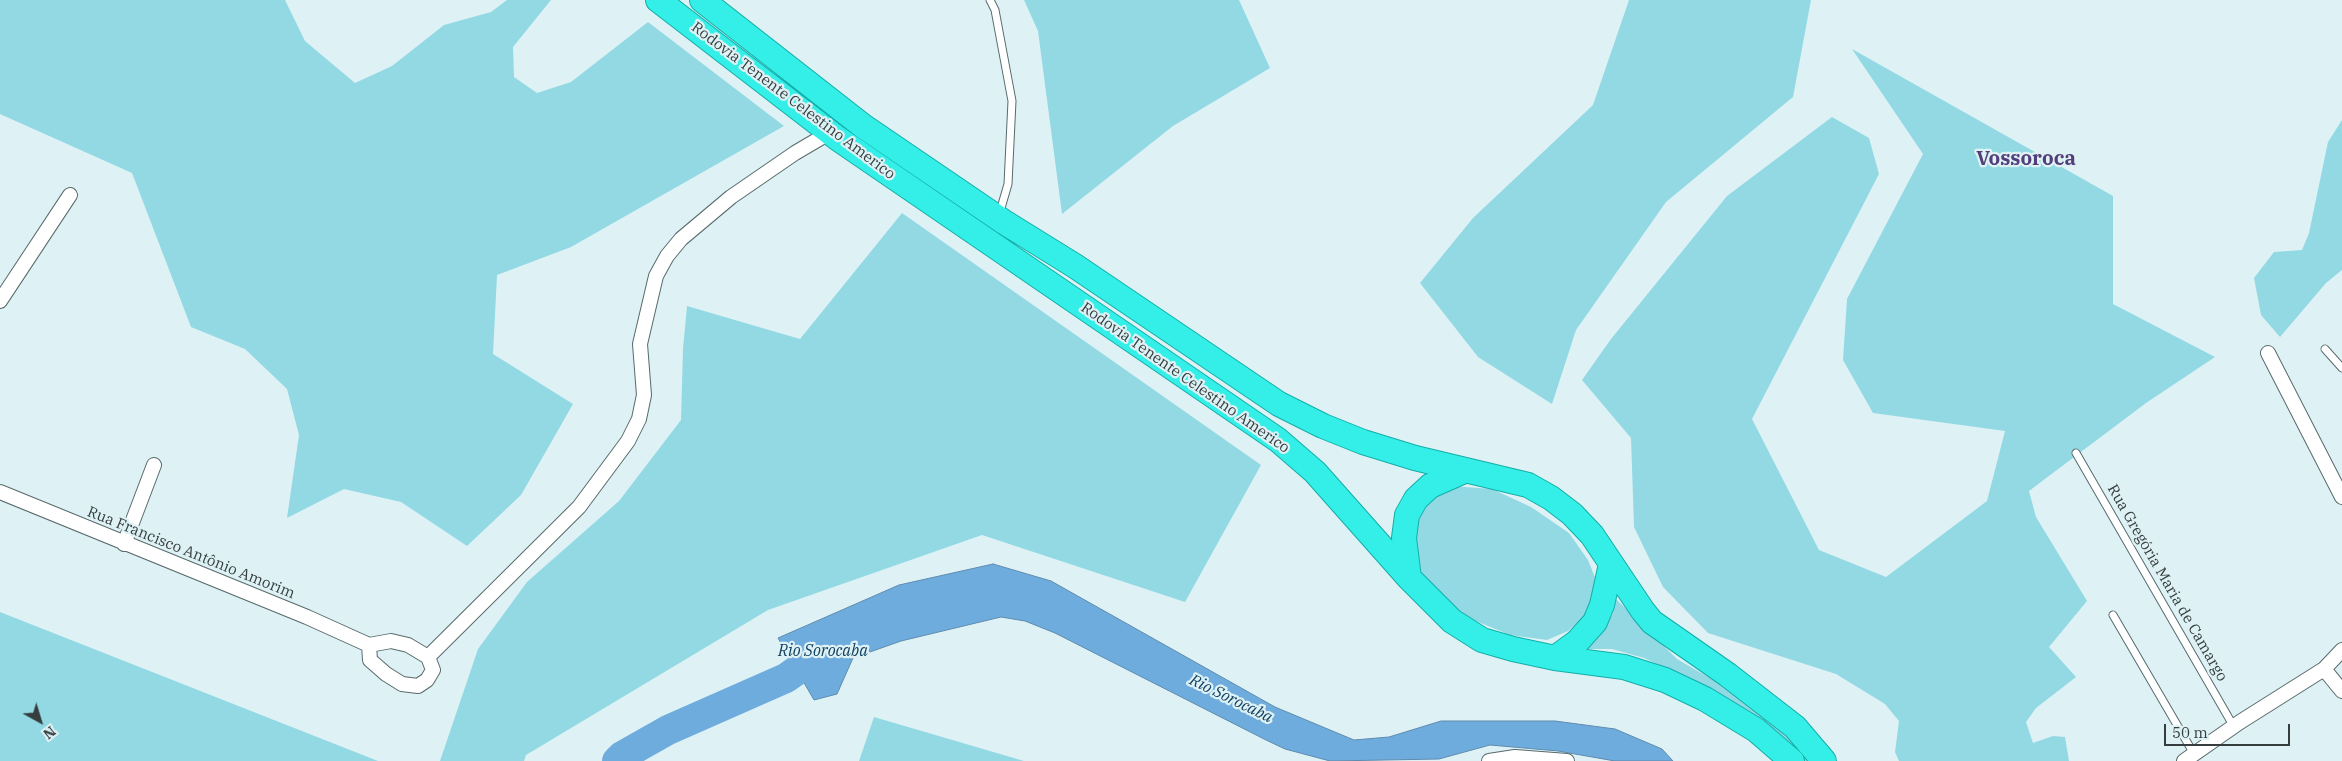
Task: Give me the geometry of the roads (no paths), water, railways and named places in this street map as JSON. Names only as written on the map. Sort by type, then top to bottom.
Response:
[{"type":"highway","name":"Rodovia Tenente Celestino Americo","points":[[658,0],[829,133],[1278,440],[1315,472],[1409,578],[1452,621],[1482,640],[1555,658],[1624,667],[1665,680],[1704,699],[1756,730],[1792,761]]},
{"type":"highway","name":"Rodovia Tenente Celestino Americo","points":[[702,0],[863,126],[1279,404],[1323,426],[1363,442],[1464,471],[1528,485],[1551,498],[1572,514],[1592,535],[1652,622],[1728,675],[1795,727],[1824,761]]},
{"type":"highway","points":[[1409,578],[1404,538],[1407,515],[1416,500],[1430,486],[1464,471]]},
{"type":"highway","points":[[1555,658],[1577,642],[1595,622],[1602,606],[1611,564]]},
{"type":"street","points":[[428,657],[579,507],[628,442],[639,419],[644,395],[640,344],[656,276],[667,256],[681,239],[731,197],[795,152],[829,133]]},
{"type":"street","points":[[0,301],[70,195]]},
{"type":"street","points":[[2268,353],[2342,497]]},
{"type":"street","points":[[124,544],[154,465]]},
{"type":"street","name":"Rua Francisco Antônio Amorim","points":[[0,492],[307,617],[369,645]]},
{"type":"street","points":[[391,641],[408,645],[428,657],[433,670],[427,680],[418,686],[402,684],[386,674],[370,660],[369,645],[391,641]]},
{"type":"street","points":[[2189,758],[2324,669],[2342,650]]},
{"type":"street","points":[[2324,669],[2342,691]]},
{"type":"street","points":[[1489,761],[1515,759],[1567,761]]},
{"type":"lane","points":[[990,0],[995,10],[1012,101],[1008,184],[998,218]]},
{"type":"lane","points":[[2325,349],[2342,368]]},
{"type":"lane","name":"Rua Gregória Maria de Camargo","points":[[2076,453],[2234,727]]},
{"type":"lane","points":[[2112,615],[2189,758]]},
{"type":"water","name":"Rio Sorocaba","points":[[993,564],[1051,581],[1275,707],[1354,740],[1389,737],[1441,721],[1555,721],[1615,729],[1662,749],[1673,761],[1615,761],[1558,751],[1490,745],[1439,759],[1330,761],[1285,749],[1055,633],[1025,621],[1001,617],[901,641],[853,658],[837,694],[814,700],[778,638],[899,585]]},
{"type":"waterway","name":"Rio Sorocaba","points":[[617,761],[622,756],[668,730],[786,678],[830,647]]},
{"type":"district","name":"Vossoroca","points":[[2026,159]]}]
